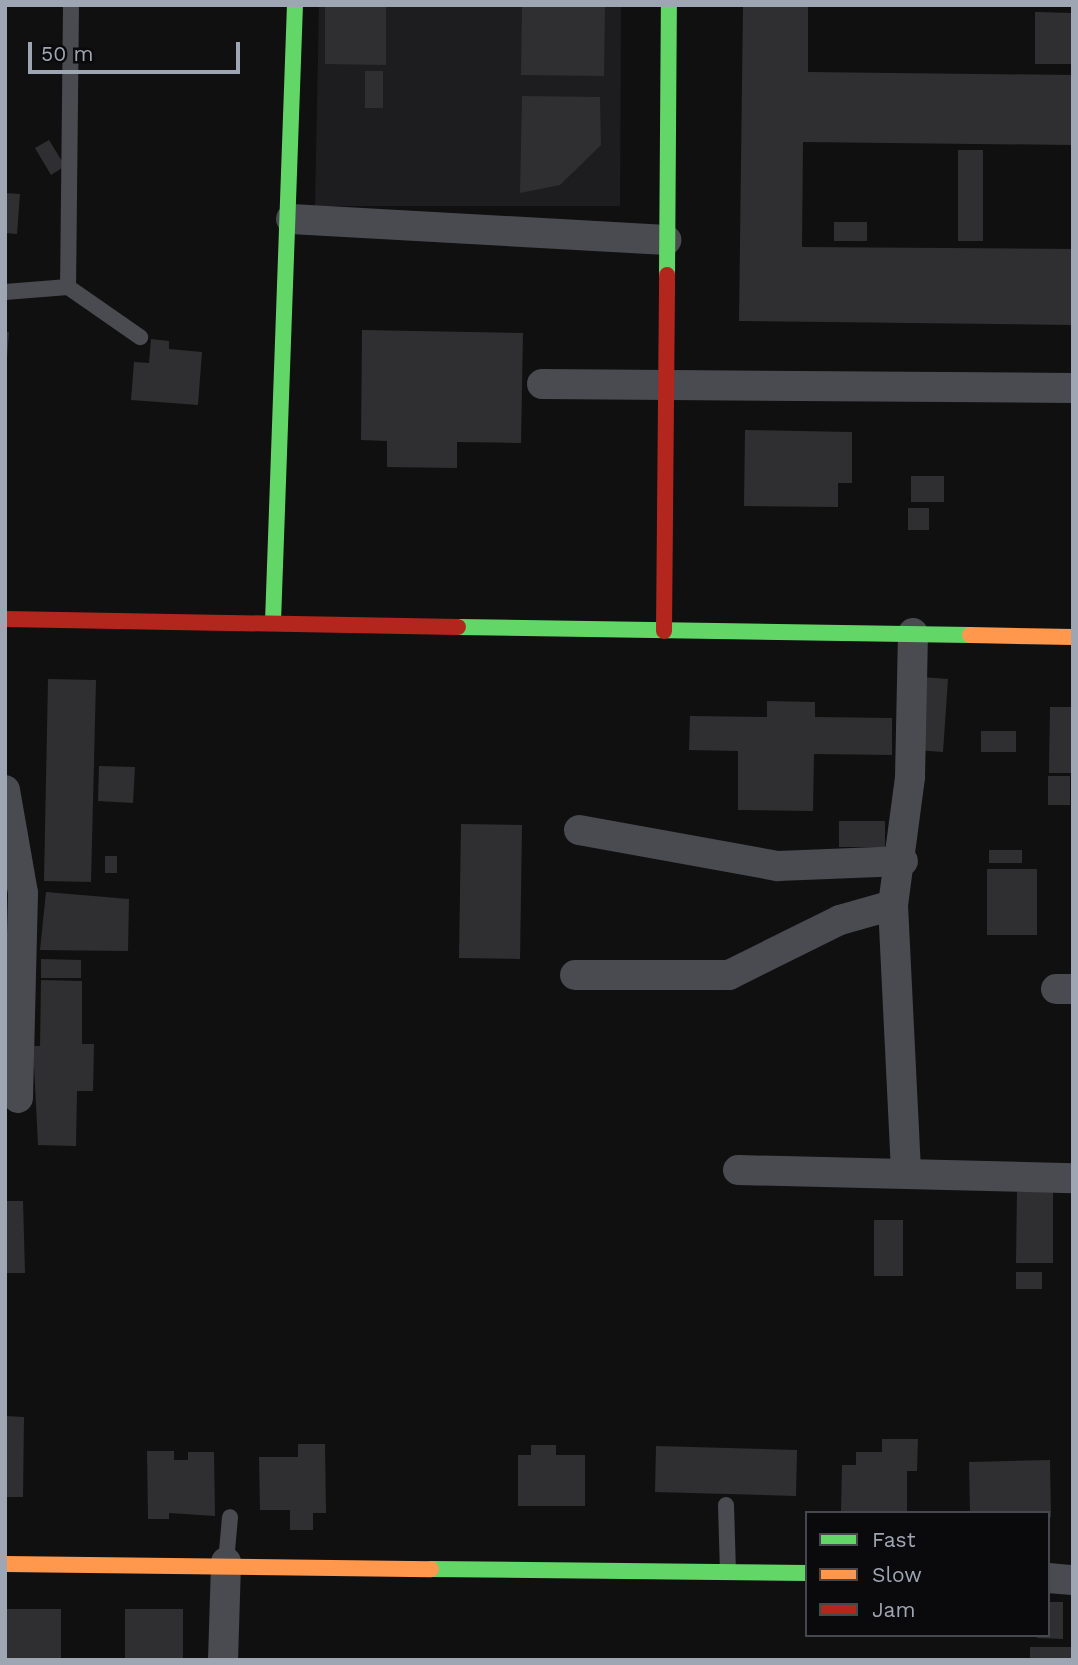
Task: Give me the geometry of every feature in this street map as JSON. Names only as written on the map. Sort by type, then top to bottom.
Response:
[{"type":"street","points":[[273,622],[290,219],[295,5]]},
{"type":"street","points":[[664,631],[669,5]]},
{"type":"street","points":[[290,219],[666,240]]},
{"type":"street","points":[[542,384],[1073,388]]},
{"type":"street","points":[[5,619],[1073,637]]},
{"type":"street","points":[[906,1171],[893,905],[903,861],[913,633]]},
{"type":"street","points":[[5,790],[23,894],[18,1098]]},
{"type":"street","points":[[579,830],[778,866],[903,861]]},
{"type":"street","points":[[575,975],[729,975],[840,920],[893,905]]},
{"type":"street","points":[[738,1170],[906,1171],[1073,1178]]},
{"type":"street","points":[[223,1660],[226,1562]]},
{"type":"street","points":[[5,1564],[226,1562],[805,1573]]},
{"type":"street","points":[[1050,1578],[1073,1580]]},
{"type":"lane","points":[[68,287],[71,5]]},
{"type":"lane","points":[[5,292],[68,287],[140,337]]},
{"type":"lane","points":[[726,1505],[728,1571]]},
{"type":"lane","points":[[226,1562],[230,1517]]},
{"type":"shaded area","points":[[319,5],[621,5],[620,206],[315,206]]},
{"type":"building","points":[[325,5],[386,5],[386,65],[325,64]]},
{"type":"building","points":[[522,5],[605,5],[604,76],[521,75]]},
{"type":"building","points":[[743,5],[808,5],[808,72],[1073,75],[1073,145],[803,142],[802,247],[1073,249],[1073,325],[739,321]]},
{"type":"building","points":[[1035,12],[1073,13],[1073,64],[1035,64]]},
{"type":"building","points":[[365,71],[383,71],[383,108],[365,108]]},
{"type":"building","points":[[522,96],[600,97],[601,145],[560,185],[520,193]]},
{"type":"building","points":[[49,140],[65,166],[51,175],[35,148]]},
{"type":"building","points":[[958,150],[983,150],[983,241],[958,241]]},
{"type":"building","points":[[5,193],[20,194],[17,234],[5,233]]},
{"type":"building","points":[[834,222],[867,222],[867,241],[834,241]]},
{"type":"building","points":[[362,330],[523,333],[521,443],[457,442],[457,468],[387,467],[387,441],[361,440]]},
{"type":"building","points":[[5,332],[9,332],[7,358],[5,358]]},
{"type":"building","points":[[151,339],[169,341],[169,349],[202,352],[198,405],[131,400],[134,362],[149,363]]},
{"type":"building","points":[[745,430],[852,432],[852,483],[838,483],[838,507],[744,506]]},
{"type":"building","points":[[911,476],[944,476],[944,502],[911,502]]},
{"type":"building","points":[[908,508],[929,508],[929,530],[908,530]]},
{"type":"building","points":[[920,677],[948,679],[943,752],[915,750]]},
{"type":"building","points":[[48,679],[96,680],[91,882],[44,881]]},
{"type":"building","points":[[767,701],[815,702],[815,717],[892,718],[892,755],[814,754],[813,811],[738,810],[738,751],[689,750],[690,716],[767,717]]},
{"type":"building","points":[[1050,707],[1073,707],[1073,773],[1049,773]]},
{"type":"building","points":[[981,731],[1016,731],[1016,752],[981,752]]},
{"type":"building","points":[[99,766],[135,767],[133,803],[98,801]]},
{"type":"building","points":[[1048,776],[1070,776],[1070,805],[1048,805]]},
{"type":"building","points":[[839,821],[885,821],[885,847],[839,847]]},
{"type":"building","points":[[461,824],[522,825],[520,959],[459,958]]},
{"type":"building","points":[[989,850],[1022,850],[1022,863],[989,863]]},
{"type":"building","points":[[105,856],[117,856],[117,873],[105,873]]},
{"type":"building","points":[[987,869],[1037,869],[1037,935],[987,935]]},
{"type":"building","points":[[46,892],[129,899],[128,951],[40,950]]},
{"type":"building","points":[[41,959],[81,960],[81,978],[41,978]]},
{"type":"building","points":[[41,980],[82,981],[82,1044],[94,1044],[93,1091],[77,1091],[76,1146],[38,1145],[33,1046],[40,1046]]},
{"type":"building","points":[[1017,1192],[1053,1192],[1053,1263],[1016,1263]]},
{"type":"building","points":[[5,1201],[23,1201],[25,1273],[5,1273]]},
{"type":"building","points":[[874,1220],[903,1220],[903,1276],[874,1276]]},
{"type":"building","points":[[1016,1272],[1042,1272],[1042,1289],[1016,1289]]},
{"type":"building","points":[[5,1416],[24,1417],[23,1497],[5,1497]]},
{"type":"building","points":[[882,1439],[918,1439],[917,1471],[907,1471],[907,1511],[841,1511],[842,1465],[856,1465],[856,1452],[882,1452]]},
{"type":"building","points":[[298,1444],[325,1444],[326,1513],[313,1513],[313,1530],[290,1530],[290,1510],[260,1510],[259,1457],[298,1457]]},
{"type":"building","points":[[531,1445],[556,1445],[556,1455],[585,1455],[585,1506],[518,1506],[518,1455],[531,1455]]},
{"type":"building","points":[[656,1446],[797,1450],[796,1496],[655,1492]]},
{"type":"building","points":[[147,1451],[174,1451],[174,1460],[188,1460],[188,1452],[214,1452],[215,1516],[169,1513],[169,1519],[148,1519]]},
{"type":"building","points":[[1050,1460],[1051,1517],[1050,1511],[970,1511],[969,1462]]},
{"type":"building","points":[[1050,1602],[1063,1602],[1063,1639],[1035,1638],[1050,1637]]},
{"type":"building","points":[[6,1609],[61,1609],[61,1660],[6,1660]]},
{"type":"building","points":[[125,1609],[183,1609],[183,1660],[125,1660]]},
{"type":"building","points":[[1030,1647],[1073,1647],[1073,1660],[1030,1660]]},
{"type":"traffic: fast","points":[[273,622],[295,5]]},
{"type":"traffic: fast","points":[[667,275],[669,5]]},
{"type":"traffic: fast","points":[[458,627],[970,635]]},
{"type":"traffic: fast","points":[[431,1569],[805,1573]]},
{"type":"traffic: slow","points":[[970,635],[1073,637]]},
{"type":"traffic: slow","points":[[5,1564],[431,1569]]},
{"type":"traffic: jam","points":[[664,631],[667,275]]},
{"type":"traffic: jam","points":[[5,619],[458,627]]}]
